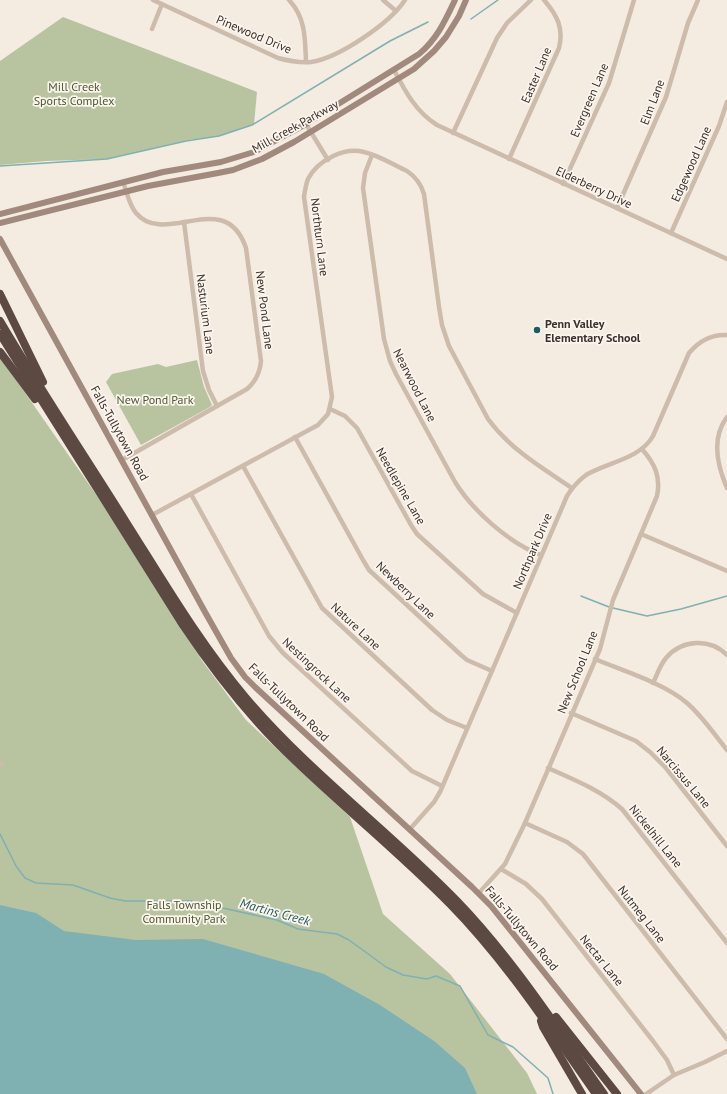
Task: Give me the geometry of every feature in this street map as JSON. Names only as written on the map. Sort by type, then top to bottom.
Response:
[{"type":"highway","points":[[0,294],[63,422]]},
{"type":"highway","points":[[0,321],[189,621],[233,682],[270,725],[296,752],[456,900],[490,937],[617,1094]]},
{"type":"highway","points":[[0,334],[194,641],[240,701],[265,730],[292,757],[451,904],[493,952],[535,1007],[596,1094]]},
{"type":"highway","points":[[0,352],[78,458]]},
{"type":"highway","points":[[518,972],[604,1094]]},
{"type":"highway","points":[[535,1007],[543,1027],[582,1094]]},
{"type":"street","name":"Pinewood Drive","points":[[153,0],[278,58],[295,62],[322,60],[348,47],[382,25],[405,0]]},
{"type":"street","points":[[289,0],[295,7],[302,21],[304,29],[306,62]]},
{"type":"street","points":[[383,0],[396,11]]},
{"type":"street","name":"Mill Creek Parkway","points":[[0,214],[163,172],[210,165],[236,158],[269,144],[306,124],[416,56],[432,42],[442,28],[455,0]]},
{"type":"street","name":"Mill Creek Parkway","points":[[0,223],[126,191],[233,170],[276,152],[398,79],[425,60],[443,41],[453,27],[466,0]]},
{"type":"street","points":[[453,133],[497,38],[508,23],[531,0]]},
{"type":"street","name":"Easter Lane","points":[[509,159],[561,41],[558,20],[554,12],[544,0]]},
{"type":"street","name":"Evergreen Lane","points":[[563,184],[609,83],[634,0]]},
{"type":"street","name":"Elm Lane","points":[[617,208],[666,97],[688,23],[698,0]]},
{"type":"street","points":[[152,29],[162,4]]},
{"type":"street","name":"Elderberry Drive","points":[[394,70],[413,102],[423,114],[437,125],[727,259]]},
{"type":"street","name":"Edgewood Lane","points":[[671,233],[719,126],[727,102]]},
{"type":"street","points":[[306,124],[328,160]]},
{"type":"street","name":"Northturn Lane","points":[[330,409],[332,397],[304,197],[309,178],[319,166],[336,155],[346,152],[362,151],[407,171],[416,179],[423,189],[439,307],[445,336],[488,419],[508,442],[572,488]]},
{"type":"street","name":"Nearwood Lane","points":[[372,155],[365,173],[363,188],[384,339],[390,362],[464,496],[506,536],[529,551],[541,555]]},
{"type":"street","name":"New Pond Lane","points":[[122,460],[247,389],[256,379],[261,368],[246,248],[244,240],[238,230],[221,220],[208,218],[162,224],[146,222],[136,214],[132,208],[123,182]]},
{"type":"street","name":"Nasturium Lane","points":[[184,222],[203,371],[209,390],[217,406]]},
{"type":"street","name":"Falls-Tullytown Road","points":[[0,239],[231,658],[245,677],[479,893],[511,930],[641,1094]]},
{"type":"street","name":"Northpark Drive","points":[[410,829],[437,798],[541,555],[572,488],[585,476],[642,449],[653,436],[689,353],[698,343],[704,340],[717,335],[727,335]]},
{"type":"street","points":[[152,515],[320,423],[330,409]]},
{"type":"street","name":"Needlepine Lane","points":[[330,409],[345,416],[357,428],[411,525],[424,542],[483,594],[517,613]]},
{"type":"street","points":[[727,417],[721,427],[716,444],[716,453],[727,488]]},
{"type":"street","name":"Newberry Lane","points":[[295,437],[369,570],[467,660],[492,671]]},
{"type":"street","name":"New School Lane","points":[[479,893],[501,869],[512,850],[595,660],[603,639],[613,600],[657,496],[659,482],[656,468],[642,449]]},
{"type":"street","name":"Nature Lane","points":[[243,466],[322,608],[432,710],[447,720],[467,728]]},
{"type":"street","name":"Nestingrock Lane","points":[[191,494],[269,636],[283,653],[412,771],[442,786]]},
{"type":"street","points":[[641,534],[727,571]]},
{"type":"street","points":[[653,684],[665,660],[674,651],[684,645],[697,642],[710,644],[717,647],[727,655]]},
{"type":"street","points":[[595,660],[667,690],[687,703],[702,718],[727,750]]},
{"type":"street","name":"Narcissus Lane","points":[[572,713],[636,741],[650,752],[666,768],[727,846]]},
{"type":"street","name":"Nickelhill Lane","points":[[548,768],[590,786],[608,797],[622,809],[727,943]]},
{"type":"street","name":"Nutmeg Lane","points":[[524,823],[567,842],[583,854],[727,1039]]},
{"type":"street","name":"Nectar Lane","points":[[501,869],[526,884],[542,899],[653,1041],[667,1060],[674,1075]]},
{"type":"street","points":[[646,1094],[674,1075],[727,1051]]},
{"type":"green space","name":"Mill Creek Sports Complex","points":[[63,17],[257,92],[254,124],[219,136],[188,140],[107,159],[46,161],[0,165],[0,61]]},
{"type":"green space","name":"Falls Township Community Park","points":[[0,357],[102,503],[203,662],[246,720],[350,817],[383,914],[450,974],[527,1073],[537,1094],[0,1094]]},
{"type":"green space","name":"New Pond Park","points":[[197,360],[204,387],[212,405],[141,445],[106,382],[112,374],[158,364],[166,367]]},
{"type":"water","points":[[0,905],[36,913],[64,931],[136,940],[203,939],[324,974],[380,1005],[434,1041],[465,1068],[477,1094],[0,1094]]},
{"type":"waterway","points":[[471,19],[498,0]]},
{"type":"waterway","points":[[0,166],[107,159],[186,141],[219,136],[252,125],[390,41],[428,22]]},
{"type":"waterway","points":[[581,596],[609,607]]},
{"type":"waterway","points":[[613,608],[647,616],[681,609],[727,596]]},
{"type":"waterway","name":"Martins Creek","points":[[0,834],[16,866],[25,878],[36,883],[73,885],[110,898],[125,901],[191,901],[277,920],[298,929],[337,934],[349,940],[386,967],[403,975],[427,979],[436,976],[460,986],[488,1035],[513,1047],[548,1078],[553,1094]]},
{"type":"place","name":"Penn Valley Elementary School","points":[[537,330]]}]
